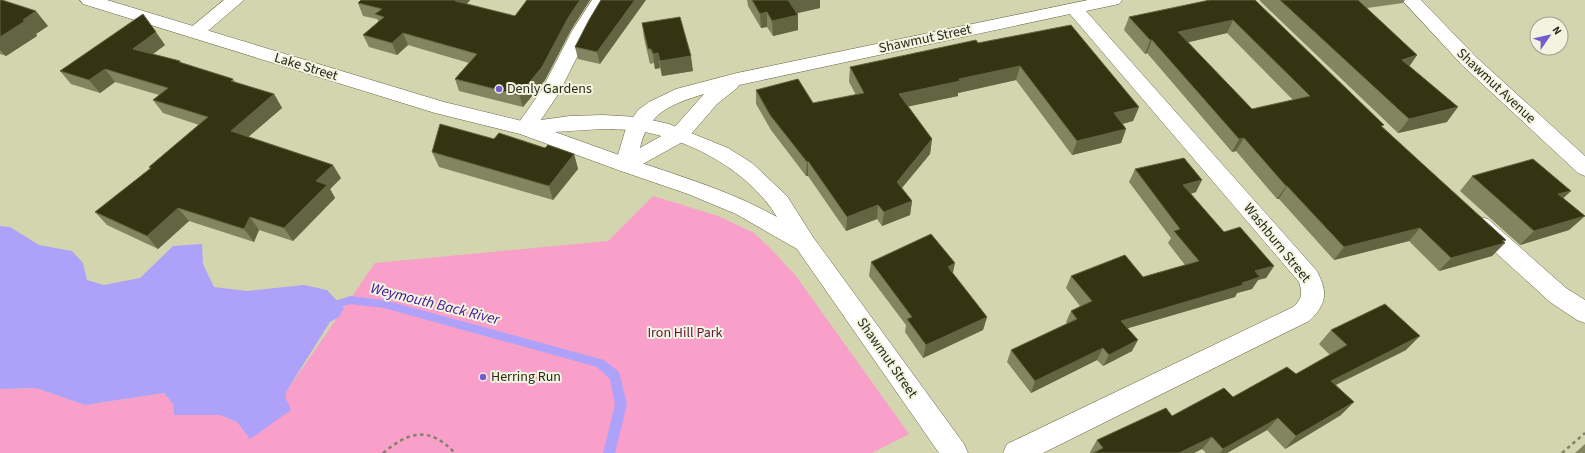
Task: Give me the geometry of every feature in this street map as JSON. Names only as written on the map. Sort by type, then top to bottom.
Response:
[{"type":"street","name":"Lake Street","points":[[89,0],[442,108],[525,128],[625,165]]},
{"type":"street","points":[[196,32],[235,0]]},
{"type":"street","points":[[525,128],[549,93],[601,0]]},
{"type":"street","name":"Shawmut Street","points":[[625,165],[638,124],[646,114],[663,103],[686,93],[737,79],[1113,0]]},
{"type":"street","name":"Shawmut Avenue","points":[[1410,0],[1469,61],[1585,168]]},
{"type":"street","name":"Washburn Street","points":[[1016,453],[1301,314],[1312,304],[1314,293],[1309,278],[1074,8]]},
{"type":"street","name":"Shawmut Street","points":[[625,165],[670,132],[737,79]]},
{"type":"street","name":"Lake Street","points":[[525,128],[570,123],[603,122],[638,124],[670,132]]},
{"type":"street","name":"Shawmut Street","points":[[670,132],[721,153],[745,168],[779,202],[805,243],[955,453]]},
{"type":"street","name":"Shawmut Street","points":[[625,165],[695,188],[744,208],[805,243]]},
{"type":"street","points":[[1469,214],[1558,295],[1585,313]]},
{"type":"path","points":[[1562,453],[1585,433]]},
{"type":"path","points":[[383,453],[395,442],[416,434],[433,435],[446,442],[455,453]]},
{"type":"green space","name":"Iron Hill Park","points":[[653,196],[718,216],[754,233],[796,276],[909,434],[872,453],[0,453],[0,389],[36,388],[85,405],[164,393],[173,404],[174,415],[220,415],[237,422],[286,399],[286,392],[375,263],[608,241]]},
{"type":"shaded area","points":[[0,226],[10,227],[39,245],[72,251],[83,263],[87,280],[104,285],[140,278],[173,246],[202,244],[203,264],[214,287],[247,291],[304,285],[327,290],[344,308],[339,317],[330,322],[286,392],[286,399],[291,410],[250,439],[237,422],[220,415],[174,415],[173,404],[164,393],[85,405],[36,388],[0,389]]},
{"type":"building","points":[[0,0],[36,11],[23,20],[25,21],[0,37]]},
{"type":"building","points":[[361,0],[456,0],[455,1],[515,16],[527,0],[580,0],[568,18],[542,67],[519,95],[455,79],[477,54],[403,33],[392,43],[363,35],[384,17],[375,14],[382,9],[358,3]]},
{"type":"building","points":[[601,0],[635,0],[597,52],[575,47],[589,20]]},
{"type":"building","points":[[752,0],[788,0],[798,15],[772,21],[767,12],[760,14]]},
{"type":"building","points":[[1210,0],[1255,0],[1384,125],[1381,126],[1506,240],[1502,241],[1505,243],[1451,258],[1420,228],[1344,247],[1286,186],[1244,138],[1239,139],[1152,40],[1150,40],[1129,17]],"holes":[[[1233,20],[1310,96],[1252,109],[1178,32]]]},
{"type":"building","points":[[1280,0],[1358,0],[1417,55],[1402,60],[1458,107],[1409,119]]},
{"type":"building","points":[[143,14],[156,32],[133,49],[180,61],[179,62],[233,79],[231,81],[274,94],[231,131],[333,165],[316,181],[327,185],[284,228],[250,217],[244,229],[178,208],[147,236],[95,212],[151,168],[149,167],[208,117],[153,100],[168,88],[105,69],[89,80],[60,71]]},
{"type":"building","points":[[680,17],[691,56],[660,61],[658,53],[653,54],[651,49],[648,49],[642,23]]},
{"type":"building","points":[[1071,25],[1139,107],[1114,113],[1126,129],[1077,141],[1020,66],[899,94],[932,139],[897,182],[912,201],[884,212],[878,205],[847,217],[808,161],[807,162],[770,115],[756,90],[798,79],[813,103],[864,93],[850,67],[976,40],[978,43]]},
{"type":"building","points":[[440,124],[494,139],[499,133],[545,148],[548,145],[574,154],[549,186],[432,152]]},
{"type":"building","points":[[1184,158],[1202,180],[1183,185],[1224,232],[1240,227],[1274,266],[1255,271],[1260,277],[1242,283],[1243,285],[1121,321],[1138,340],[1109,355],[1103,348],[1035,381],[1011,350],[1077,319],[1071,311],[1092,301],[1071,276],[1125,255],[1143,277],[1199,261],[1174,231],[1180,229],[1135,169]]},
{"type":"building","points":[[1533,159],[1571,191],[1558,194],[1585,216],[1534,231],[1472,176]]},
{"type":"building","points":[[931,234],[955,263],[948,267],[987,317],[926,345],[907,319],[912,317],[871,262]]},
{"type":"building","points":[[1385,304],[1420,336],[1331,381],[1354,402],[1296,436],[1278,418],[1223,449],[1212,437],[1179,453],[1093,453],[1103,448],[1097,440],[1166,408],[1172,416],[1224,388],[1233,397],[1287,367],[1296,374],[1347,345],[1331,330]]},
{"type":"waterway","name":"Weymouth Back River","points":[[327,308],[350,300],[384,304],[600,363],[615,376],[621,404],[609,453]]},
{"type":"place","name":"Denly Gardens","points":[[499,89]]},
{"type":"place","name":"Herring Run","points":[[483,377]]}]
